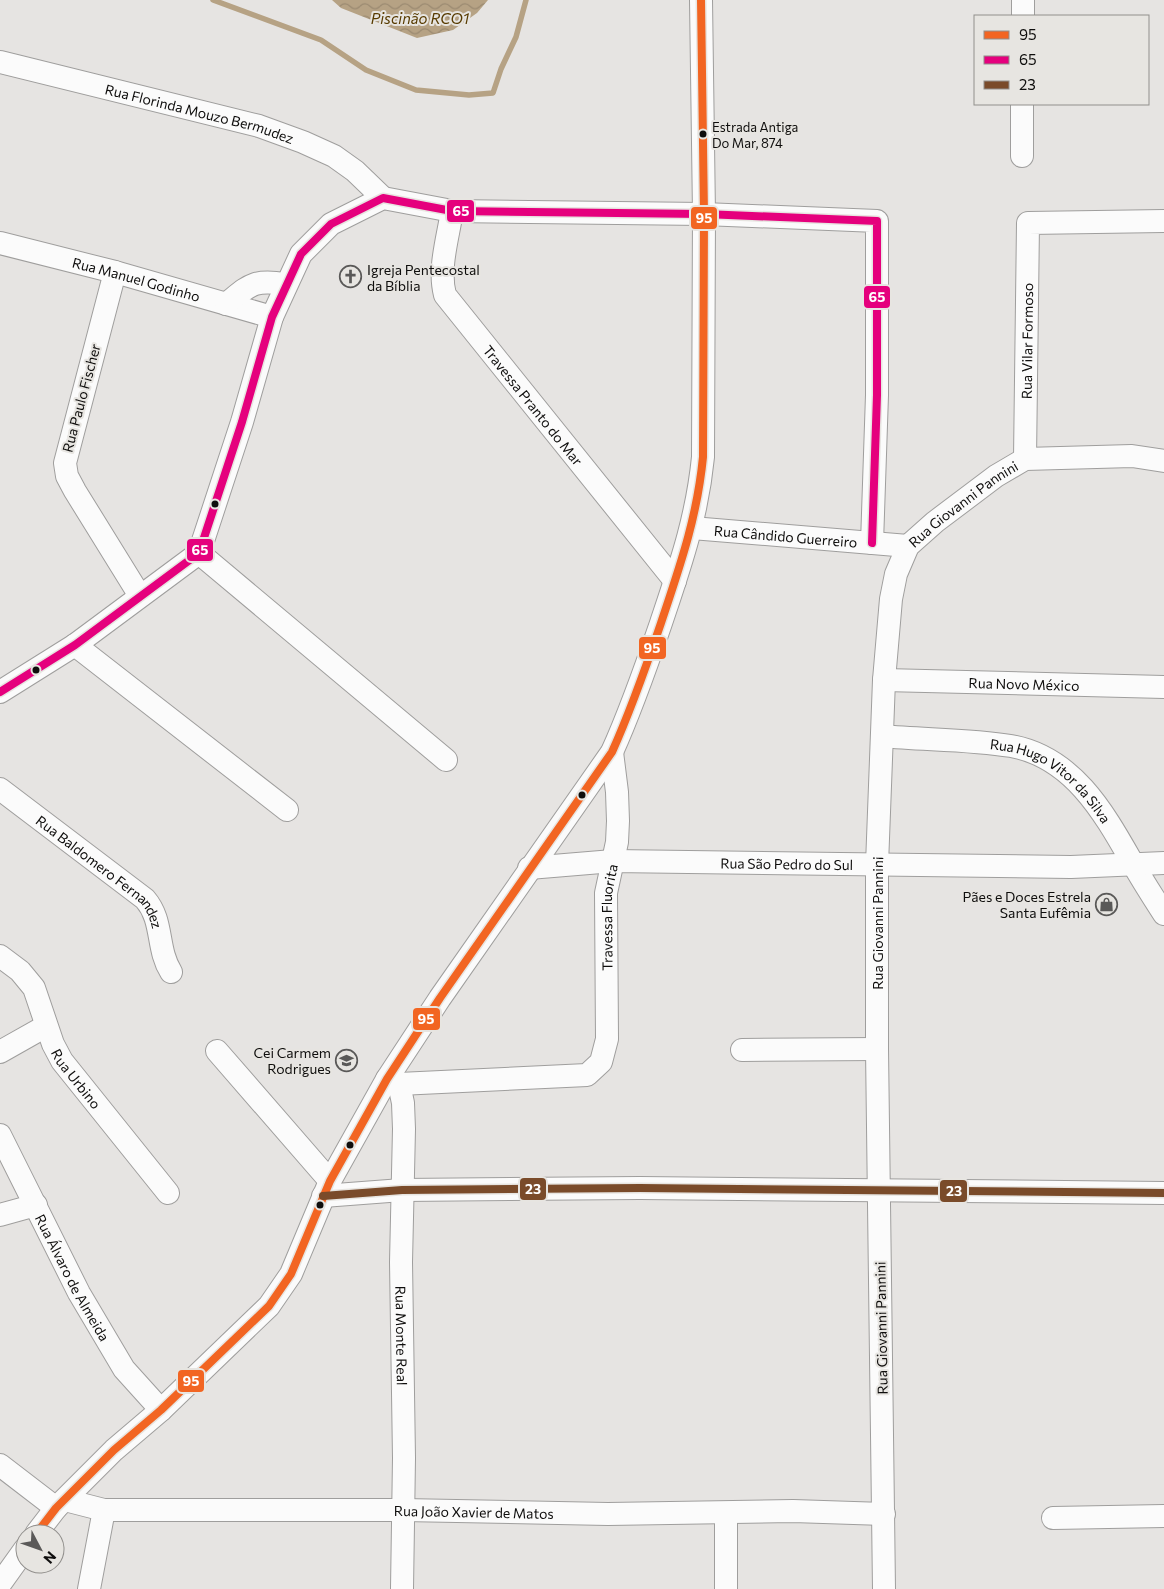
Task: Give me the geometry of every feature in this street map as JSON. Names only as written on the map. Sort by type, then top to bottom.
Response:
[{"type":"street","points":[[44,1524],[61,1504],[114,1450],[162,1410],[269,1306],[291,1274],[326,1189],[529,868],[612,752],[631,710],[692,528],[703,457],[704,214],[701,0]]},
{"type":"street","points":[[1023,0],[1023,15]]},
{"type":"street","name":"Rua Florinda Mouzo Bermudez","points":[[0,62],[259,126],[334,156],[355,171],[383,198]]},
{"type":"street","points":[[1022,105],[1022,156]]},
{"type":"street","points":[[0,692],[75,645],[199,553],[239,431],[272,317],[285,284],[301,254],[332,224],[383,198],[452,211],[704,214],[877,220],[876,395],[872,544]]},
{"type":"street","name":"Travessa Pranto do Mar","points":[[452,211],[442,270],[441,282],[445,295],[675,581]]},
{"type":"street","name":"Rua Vilar Formoso","points":[[1025,459],[1028,223],[1164,221]]},
{"type":"street","name":"Rua Manuel Godinho","points":[[0,243],[115,272],[272,317]]},
{"type":"street","name":"Rua Paulo Fischer","points":[[115,272],[65,463],[67,476],[75,491],[140,596]]},
{"type":"street","points":[[226,304],[249,286],[264,280],[285,284]]},
{"type":"street","name":"Rua Giovanni Pannini","points":[[884,1589],[878,1190],[877,865],[884,680],[891,599],[896,574],[908,546],[963,499],[1025,459],[1132,456],[1164,462]]},
{"type":"street","name":"Rua Cândido Guerreiro","points":[[692,528],[908,546]]},
{"type":"street","points":[[199,553],[446,760]]},
{"type":"street","points":[[75,645],[287,810]]},
{"type":"street","name":"Rua Novo México","points":[[884,680],[1164,687]]},
{"type":"street","name":"Rua Hugo Vitor da Silva","points":[[882,736],[1011,746],[1037,754],[1062,770],[1085,789],[1109,821],[1164,914]]},
{"type":"street","name":"Travessa Fluorita","points":[[393,1082],[586,1075],[601,1062],[607,1039],[606,893],[613,861],[618,821],[617,792],[612,752]]},
{"type":"street","name":"Rua Baldomero Fernandez","points":[[0,789],[145,899],[154,913],[163,960],[171,972]]},
{"type":"street","name":"Rua São Pedro do Sul","points":[[529,868],[613,861],[1071,867],[1164,863]]},
{"type":"street","name":"Rua Urbino","points":[[0,956],[20,972],[34,988],[62,1061],[168,1193]]},
{"type":"street","points":[[0,1052],[45,1019]]},
{"type":"street","points":[[742,1050],[877,1048]]},
{"type":"street","points":[[217,1051],[326,1189]]},
{"type":"street","name":"Rua Monte Real","points":[[393,1082],[403,1102],[404,1120],[402,1190],[402,1589]]},
{"type":"street","name":"Rua Álvaro de Almeida","points":[[0,1135],[79,1292],[124,1369],[162,1410]]},
{"type":"street","points":[[326,1189],[640,1188],[1164,1193]]},
{"type":"street","points":[[0,1215],[36,1205]]},
{"type":"street","points":[[0,1465],[61,1504]]},
{"type":"street","name":"Rua João Xavier de Matos","points":[[61,1504],[104,1510],[403,1510],[608,1514],[793,1511],[884,1514]]},
{"type":"street","points":[[89,1589],[104,1510]]},
{"type":"street","points":[[726,1513],[726,1589]]},
{"type":"street","points":[[1053,1518],[1164,1516]]},
{"type":"street","points":[[0,1584],[15,1562]]},
{"type":"water","name":"Piscinão RCO1","points":[[332,0],[488,0],[477,13],[453,30],[417,38],[341,8]]},
{"type":"waterway","points":[[213,0],[321,40],[366,70],[416,90],[469,95],[493,93],[501,69],[516,37],[526,0]]},
{"type":"transit line","name":"95","points":[[44,1524],[56,1508],[114,1450],[161,1410],[269,1306],[291,1274],[330,1181],[387,1079],[440,998],[612,752],[619,736],[644,672],[681,562],[697,501],[703,457],[704,214],[701,0]]},
{"type":"transit line","name":"65","points":[[0,692],[75,645],[199,553],[242,422],[272,317],[301,254],[331,224],[383,198],[452,211],[704,214],[877,221],[877,395],[872,543]]},
{"type":"transit line","name":"23","points":[[323,1196],[402,1190],[640,1188],[1164,1193]]},
{"type":"place","name":"Estrada Antiga Do Mar, 874","points":[[703,134]]},
{"type":"place","name":"Igreja Pentecostal da Bíblia","points":[[351,277]]},
{"type":"place","name":"Pães e Doces Estrela Santa Eufêmia","points":[[1107,904]]},
{"type":"place","name":"Cei Carmem Rodrigues","points":[[347,1060]]}]
